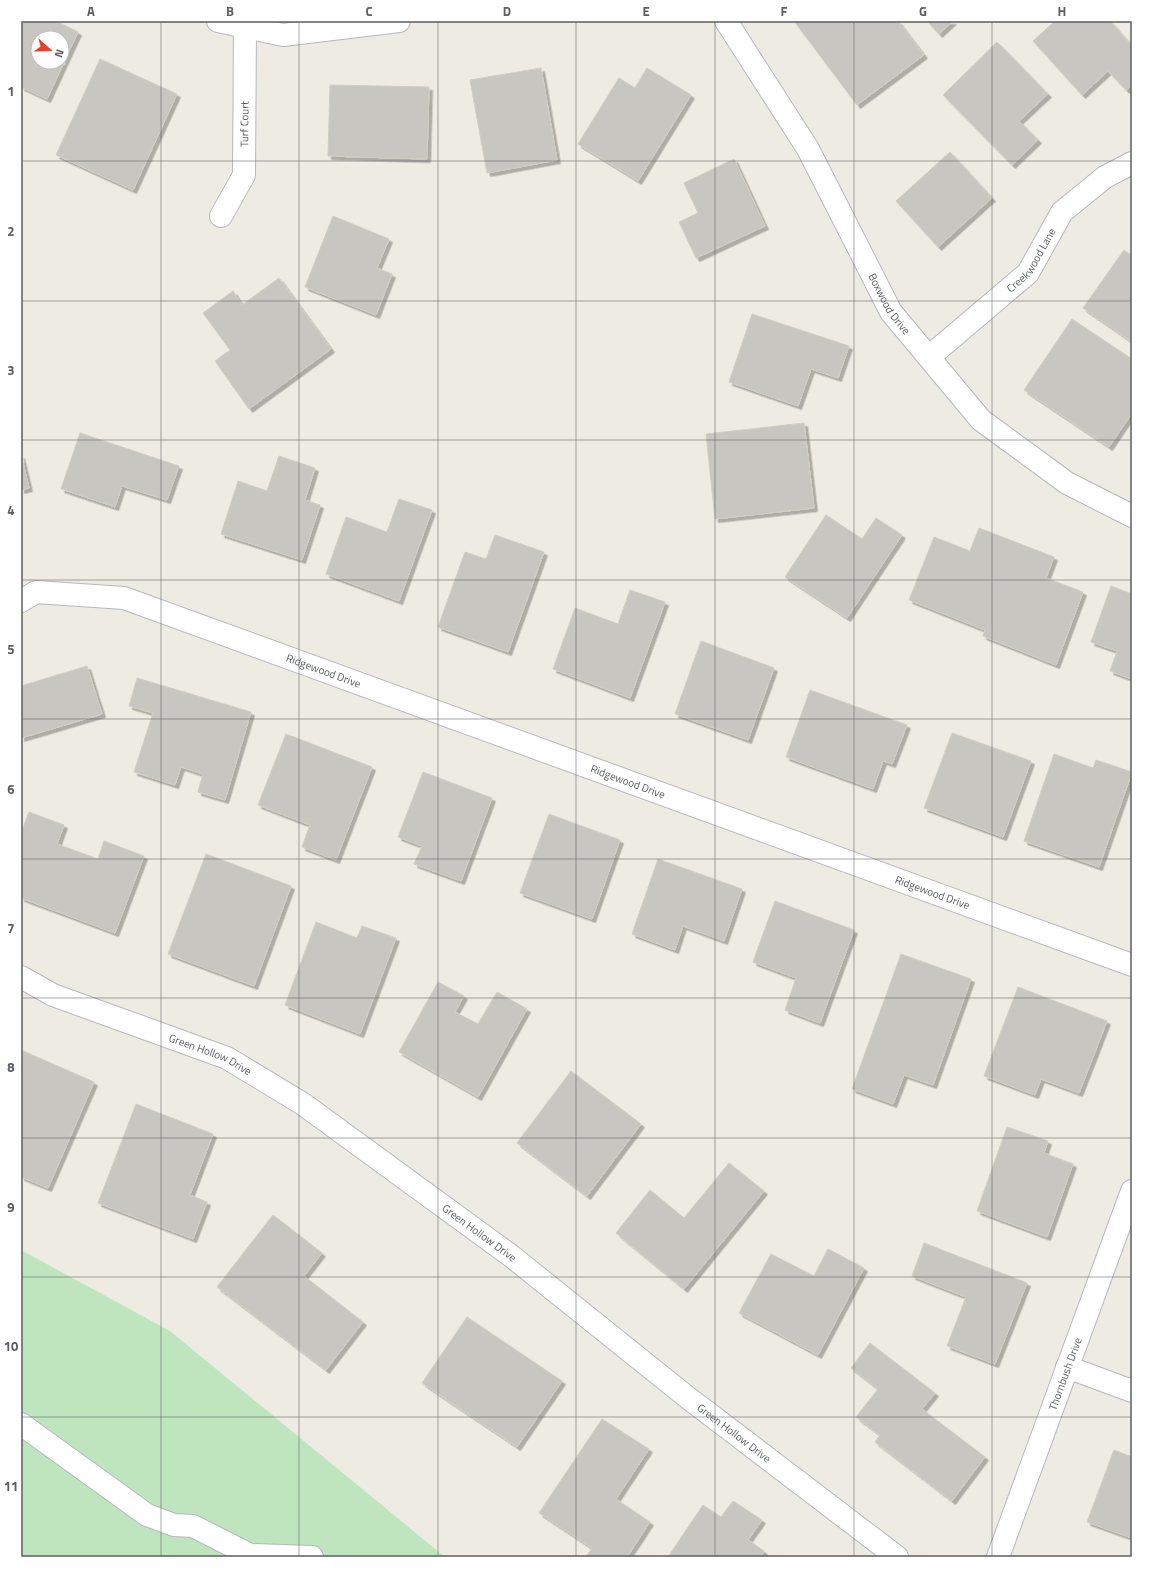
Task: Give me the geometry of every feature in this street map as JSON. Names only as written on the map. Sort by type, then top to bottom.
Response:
[{"type":"street","points":[[218,21],[284,36],[399,21]]},
{"type":"street","name":"Boxwood Drive","points":[[726,21],[808,149],[891,312],[981,420],[1067,482],[1132,516]]},
{"type":"street","name":"Turf Court","points":[[221,216],[244,175],[244,27]]},
{"type":"street","name":"Creekwood Lane","points":[[929,358],[1028,273],[1062,212],[1105,177],[1132,163]]},
{"type":"street","name":"Ridgewood Drive","points":[[21,601],[36,592],[124,598],[1132,965]]},
{"type":"street","name":"Green Hollow Drive","points":[[21,977],[53,995],[227,1058],[303,1104],[510,1255],[687,1397],[897,1557]]},
{"type":"street","name":"Thornbush Drive","points":[[998,1557],[1132,1191]]},
{"type":"street","points":[[1067,1367],[1132,1391]]},
{"type":"street","points":[[21,1424],[147,1515],[174,1525],[193,1526],[250,1554],[312,1557]]},
{"type":"green space","points":[[21,1250],[170,1331],[445,1557],[21,1557]]},
{"type":"building","points":[[21,21],[56,21],[78,32],[70,49],[70,30],[30,30],[30,70],[60,70],[47,99],[21,87]]},
{"type":"building","points":[[794,21],[898,21],[924,55],[857,105]]},
{"type":"building","points":[[927,21],[953,21],[939,34]]},
{"type":"building","points":[[1055,21],[1110,21],[1132,46],[1132,85],[1126,90],[1108,71],[1082,95],[1033,41]]},
{"type":"building","points":[[997,42],[1048,94],[1019,121],[1038,140],[1012,165],[943,95]]},
{"type":"building","points":[[100,59],[177,94],[133,190],[56,155]]},
{"type":"building","points":[[541,68],[557,160],[487,173],[470,80]]},
{"type":"building","points":[[647,68],[691,95],[638,181],[578,144],[619,78],[635,88]]},
{"type":"building","points":[[330,85],[429,87],[427,159],[328,156]]},
{"type":"building","points":[[950,152],[992,198],[938,247],[896,201]]},
{"type":"building","points":[[734,159],[765,226],[696,258],[679,222],[698,213],[684,183]]},
{"type":"building","points":[[333,216],[389,239],[377,268],[392,274],[376,315],[305,287]]},
{"type":"building","points":[[1124,250],[1132,256],[1132,342],[1083,308]]},
{"type":"building","points":[[279,278],[331,349],[249,409],[215,361],[230,350],[203,313],[233,291],[242,305]]},
{"type":"building","points":[[752,314],[849,346],[838,378],[811,369],[798,406],[729,382]]},
{"type":"building","points":[[1072,319],[1132,359],[1132,413],[1109,447],[1024,390]]},
{"type":"building","points":[[804,423],[814,508],[715,519],[706,434]]},
{"type":"building","points":[[80,433],[179,466],[167,500],[122,486],[115,507],[61,489]]},
{"type":"building","points":[[21,455],[29,488],[21,490]]},
{"type":"building","points":[[279,456],[315,468],[305,500],[320,505],[302,560],[221,534],[238,481],[267,491]]},
{"type":"building","points":[[399,499],[432,510],[399,601],[326,574],[346,517],[387,532]]},
{"type":"building","points":[[826,515],[862,539],[876,518],[902,535],[847,618],[785,577]]},
{"type":"building","points":[[979,528],[1054,557],[1046,578],[1083,592],[1056,665],[983,636],[985,630],[909,600],[934,537],[970,551]]},
{"type":"building","points":[[495,535],[544,552],[508,652],[438,627],[465,552],[486,559]]},
{"type":"building","points":[[1111,586],[1132,594],[1132,679],[1110,671],[1117,651],[1091,642]]},
{"type":"building","points":[[630,590],[665,602],[630,698],[553,669],[575,608],[618,624]]},
{"type":"building","points":[[701,641],[774,668],[748,740],[675,714]]},
{"type":"building","points":[[87,666],[102,714],[21,738],[21,686]]},
{"type":"building","points":[[137,678],[251,712],[225,800],[198,792],[203,774],[181,767],[175,785],[134,772],[153,713],[129,706]]},
{"type":"building","points":[[810,690],[907,725],[892,764],[883,761],[873,789],[786,757]]},
{"type":"building","points":[[952,733],[1031,761],[1003,837],[924,808]]},
{"type":"building","points":[[286,734],[372,767],[336,860],[302,847],[310,825],[258,805]]},
{"type":"building","points":[[1054,754],[1093,768],[1096,760],[1132,772],[1099,867],[1024,841]]},
{"type":"building","points":[[423,772],[492,798],[461,881],[414,864],[422,846],[398,837]]},
{"type":"building","points":[[29,812],[64,825],[57,844],[98,859],[104,841],[144,856],[115,933],[21,898],[21,833]]},
{"type":"building","points":[[549,814],[620,840],[592,919],[520,893]]},
{"type":"building","points":[[206,854],[291,886],[254,986],[168,954]]},
{"type":"building","points":[[658,859],[742,889],[724,941],[683,926],[675,950],[632,934]]},
{"type":"building","points":[[775,901],[854,930],[820,1023],[785,1010],[796,978],[753,962]]},
{"type":"building","points":[[316,922],[357,938],[362,926],[396,938],[360,1034],[285,1005]]},
{"type":"building","points":[[901,954],[971,979],[933,1085],[904,1075],[893,1104],[852,1089]]},
{"type":"building","points":[[438,982],[464,996],[455,1012],[478,1024],[497,992],[527,1009],[478,1097],[399,1052]]},
{"type":"building","points":[[1018,987],[1107,1021],[1079,1093],[1041,1079],[1035,1095],[984,1076]]},
{"type":"building","points":[[21,1050],[94,1082],[48,1188],[21,1177]]},
{"type":"building","points":[[571,1071],[641,1124],[587,1196],[517,1143]]},
{"type":"building","points":[[136,1104],[213,1134],[190,1195],[207,1202],[193,1239],[98,1203]]},
{"type":"building","points":[[1007,1127],[1048,1141],[1044,1153],[1073,1164],[1047,1237],[977,1211]]},
{"type":"building","points":[[729,1163],[764,1191],[684,1289],[616,1233],[650,1190],[684,1218]]},
{"type":"building","points":[[273,1215],[322,1253],[304,1276],[363,1322],[326,1370],[217,1287]]},
{"type":"building","points":[[924,1243],[1027,1283],[995,1364],[947,1346],[966,1297],[912,1276]]},
{"type":"building","points":[[828,1249],[864,1268],[818,1355],[739,1313],[771,1254],[814,1276]]},
{"type":"building","points":[[467,1317],[562,1381],[517,1447],[422,1383]]},
{"type":"building","points":[[870,1343],[935,1393],[922,1409],[985,1457],[952,1501],[875,1442],[880,1435],[856,1417],[878,1389],[851,1368]]},
{"type":"building","points":[[602,1419],[649,1449],[616,1499],[650,1522],[627,1557],[586,1557],[592,1548],[539,1513]]},
{"type":"building","points":[[1114,1450],[1132,1457],[1132,1538],[1087,1522]]},
{"type":"building","points":[[733,1501],[762,1520],[748,1540],[764,1551],[761,1557],[668,1557],[703,1505],[721,1517]]}]
